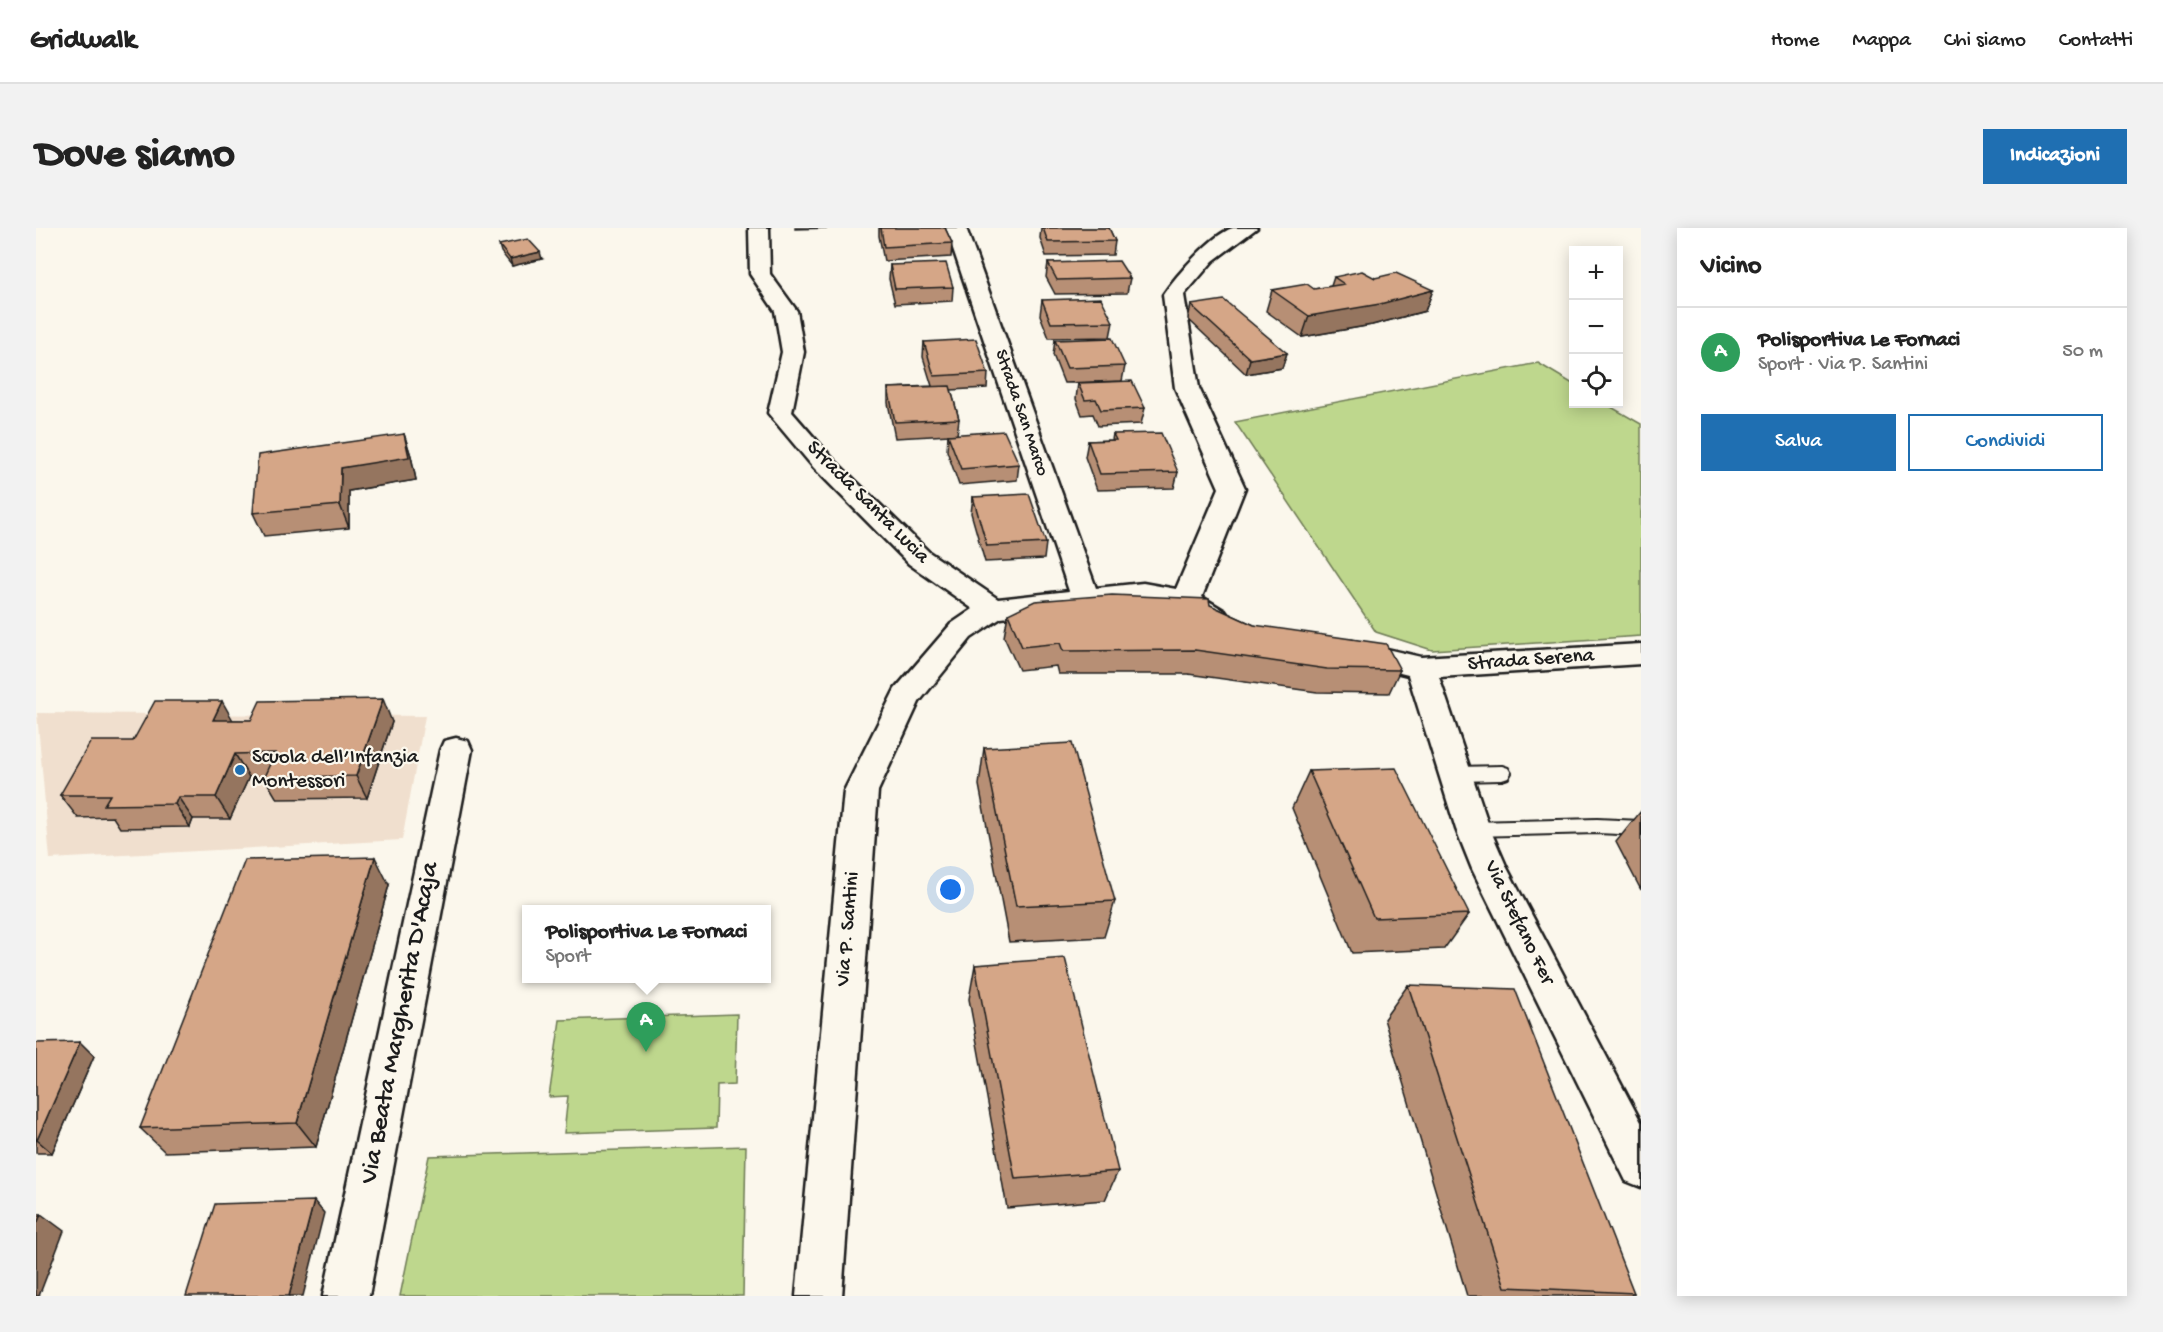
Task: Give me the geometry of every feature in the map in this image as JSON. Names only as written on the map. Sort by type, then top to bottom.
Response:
[{"type":"street","name":"Strada Santa Lucia","points":[[759,228],[760,274],[786,311],[794,352],[780,413],[823,463],[920,558],[993,609]]},
{"type":"street","name":"Strada San Marco","points":[[956,228],[1086,598]]},
{"type":"street","points":[[1186,600],[1232,488],[1187,388],[1173,295],[1198,262],[1229,238],[1247,228]]},
{"type":"street","points":[[993,609],[1143,592],[1186,600],[1212,617],[1236,628]]},
{"type":"street","name":"Via P. Santini","points":[[819,1296],[861,791],[906,697],[961,631],[993,609]]},
{"type":"street","points":[[1324,645],[1421,668]]},
{"type":"street","name":"Strada Serena","points":[[1421,668],[1641,654]]},
{"type":"street","name":"Via Stefano Fer","points":[[1421,668],[1473,829],[1490,869],[1641,1166]]},
{"type":"street","name":"Via Beata Margherita D'Acaja","points":[[346,1296],[456,750]]},
{"type":"lane","points":[[1457,774],[1502,773]]},
{"type":"lane","points":[[1473,829],[1597,826],[1641,828]]},
{"type":"shaded area","points":[[37,713],[425,716],[402,840],[50,859]]},
{"type":"green space","points":[[1538,363],[1569,382],[1569,408],[1613,408],[1641,424],[1641,636],[1432,650],[1376,632],[1235,422]]},
{"type":"green space","points":[[737,1014],[735,1084],[717,1085],[716,1128],[564,1133],[568,1096],[549,1097],[560,1020]]},
{"type":"green space","points":[[746,1146],[743,1296],[400,1296],[429,1156]]},
{"type":"building","points":[[881,228],[945,228],[952,243],[884,247]]},
{"type":"building","points":[[1043,228],[1109,228],[1115,241],[1048,242]]},
{"type":"building","points":[[528,239],[540,252],[510,259],[499,245]]},
{"type":"building","points":[[1119,261],[1130,278],[1057,280],[1048,263]]},
{"type":"building","points":[[946,263],[953,287],[895,289],[890,265]]},
{"type":"building","points":[[1362,271],[1375,278],[1396,273],[1433,290],[1380,304],[1309,316],[1272,290],[1307,284],[1314,289],[1344,284],[1334,277]]},
{"type":"building","points":[[1101,298],[1113,322],[1051,323],[1042,300]]},
{"type":"building","points":[[1224,300],[1287,353],[1250,359],[1191,305]]},
{"type":"building","points":[[1112,338],[1125,366],[1067,368],[1055,340]]},
{"type":"building","points":[[976,339],[988,373],[934,376],[924,342]]},
{"type":"building","points":[[1132,381],[1145,408],[1101,410],[1096,399],[1085,400],[1078,383]]},
{"type":"building","points":[[950,386],[959,419],[895,422],[888,388]]},
{"type":"building","points":[[1004,431],[1019,464],[961,469],[948,435]]},
{"type":"building","points":[[1161,433],[1178,472],[1100,474],[1088,441],[1116,440],[1113,434]]},
{"type":"building","points":[[404,434],[409,457],[341,468],[340,505],[253,513],[258,455]]},
{"type":"building","points":[[1029,494],[1046,543],[987,546],[973,497]]},
{"type":"building","points":[[1112,595],[1209,599],[1210,605],[1254,625],[1386,644],[1400,670],[1327,669],[1195,650],[1063,651],[1060,643],[1022,647],[1008,614],[1035,601]]},
{"type":"building","name":"Scuola dell’Infanzia Montessori","points":[[383,699],[356,776],[264,777],[275,753],[235,754],[216,797],[178,797],[175,804],[104,805],[110,795],[60,795],[91,741],[133,741],[155,701],[222,701],[213,720],[251,720],[260,701]]},
{"type":"building","points":[[1072,743],[1115,901],[1016,906],[984,748]]},
{"type":"building","points":[[1396,768],[1469,914],[1374,918],[1309,771]]},
{"type":"building","points":[[375,857],[297,1123],[140,1128],[245,860]]},
{"type":"building","points":[[1065,958],[1118,1171],[1015,1179],[975,965]]},
{"type":"building","points":[[1408,985],[1515,989],[1634,1293],[1505,1287]]},
{"type":"building","points":[[80,1042],[37,1140],[36,1140],[36,1043]]},
{"type":"building","points":[[314,1201],[289,1296],[186,1296],[215,1204]]},
{"type":"building","points":[[36,1214],[41,1214],[36,1226]]},
{"type":"place","name":"Scuola dell’Infanzia Montessori","points":[[240,770]]},
{"type":"place","name":"Polisportiva Le Fornaci","points":[[646,1052]]}]
